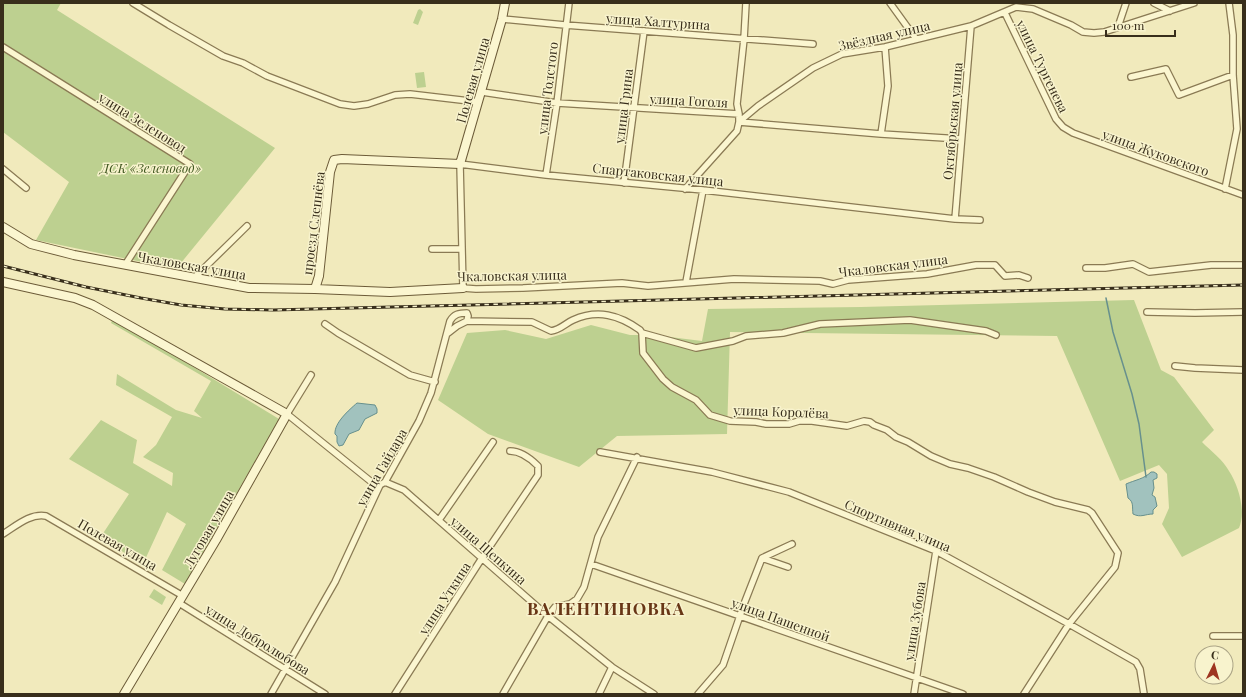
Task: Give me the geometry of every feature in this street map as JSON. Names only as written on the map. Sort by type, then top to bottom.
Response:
[{"type":"street","points":[[133,3],[169,26],[223,56],[243,63],[267,76],[340,104],[354,106],[368,104],[395,95],[410,94],[478,102]]},
{"type":"street","name":"Полевая улица","points":[[460,164],[482,92],[506,3]]},
{"type":"street","name":"улица Толстого","points":[[546,175],[557,103],[565,25],[569,3]]},
{"type":"street","points":[[739,114],[737,104],[744,39],[746,3]]},
{"type":"street","points":[[890,3],[916,40]]},
{"type":"street","points":[[1118,27],[1126,3]]},
{"type":"street","points":[[1154,3],[1170,11]]},
{"type":"street","points":[[1015,5],[1033,9],[1084,32],[1094,33],[1194,3]]},
{"type":"street","points":[[1225,189],[1238,130],[1233,76],[1233,35],[1229,3]]},
{"type":"street","name":"Звёздная улица","points":[[685,189],[737,131],[739,122],[758,106],[812,68],[842,54],[885,47],[971,26],[1005,12],[1015,5]]},
{"type":"street","name":"улица Тургенева","points":[[1005,12],[1056,120],[1063,127]]},
{"type":"street","name":"улица Халтурина","points":[[502,19],[813,44]]},
{"type":"street","name":"Октябрьская улица","points":[[955,219],[971,26]]},
{"type":"street","name":"улица Грина","points":[[624,183],[644,31]]},
{"type":"street","name":"улица Зеленовод","points":[[3,46],[190,164],[125,265]]},
{"type":"street","points":[[881,134],[888,86],[885,47]]},
{"type":"street","points":[[1131,77],[1166,69],[1179,95],[1233,76]]},
{"type":"street","name":"улица Гоголя","points":[[482,92],[557,103],[739,114],[739,122],[961,139]]},
{"type":"street","name":"улица Жуковского","points":[[1063,127],[1073,133],[1243,195]]},
{"type":"street","name":"Спартаковская улица","points":[[334,160],[342,159],[460,164],[546,175],[703,190],[955,219],[980,220]]},
{"type":"street","name":"проезд Слепнёва","points":[[316,289],[319,276],[330,172],[334,160]]},
{"type":"street","points":[[460,164],[464,288]]},
{"type":"street","points":[[3,169],[26,188]]},
{"type":"street","points":[[686,282],[703,190]]},
{"type":"street","points":[[194,278],[247,226]]},
{"type":"street","name":"Чкаловская улица","points":[[3,227],[31,244],[74,255],[248,288],[390,292],[622,283],[648,286],[734,279],[820,281],[833,284],[848,280],[926,274],[976,265],[995,265],[1004,276],[1019,275],[1028,278]]},
{"type":"street","points":[[432,249],[462,249]]},
{"type":"street","points":[[1086,268],[1105,268],[1133,264],[1149,272],[1211,265],[1243,265]]},
{"type":"street","points":[[3,282],[75,298],[93,305],[287,414]]},
{"type":"street","points":[[1147,312],[1243,312]]},
{"type":"street","name":"улица Гайдара","points":[[271,694],[335,582],[383,484],[419,421],[435,382],[450,321],[453,315],[467,313],[467,321]]},
{"type":"street","points":[[448,333],[467,321],[532,322],[552,331],[580,317],[603,314],[611,315],[636,327],[642,333],[696,348],[733,341],[746,336],[783,333],[820,324],[910,320],[986,332],[996,336]]},
{"type":"street","points":[[325,324],[410,375],[435,382]]},
{"type":"street","name":"улица Королёва","points":[[642,333],[643,353],[663,379],[696,400],[710,415],[730,421],[766,424],[789,424],[799,421],[812,421],[847,426],[858,422],[870,422],[887,430],[896,437],[908,442],[931,456],[950,464],[968,468],[1055,502],[1088,510],[1092,513],[1116,548],[1118,553],[1115,567],[1069,624],[1024,694]]},
{"type":"street","points":[[1175,366],[1243,370]]},
{"type":"street","name":"Луговая улица","points":[[124,694],[181,600],[287,414],[311,375]]},
{"type":"street","name":"улица Щепкина","points":[[287,414],[374,484],[383,484],[404,490],[548,616],[612,667],[654,694]]},
{"type":"street","points":[[439,520],[494,442]]},
{"type":"street","name":"улица Уткина","points":[[395,694],[482,558],[538,475],[538,466],[532,460],[517,451],[510,451]]},
{"type":"street","name":"Спортивная улица","points":[[600,452],[637,457],[712,472],[789,492],[936,551],[1136,662],[1140,669],[1144,694]]},
{"type":"street","points":[[503,694],[548,616],[555,608],[570,604],[577,600],[584,587],[598,537],[637,457]]},
{"type":"street","name":"Полевая улица","points":[[3,534],[32,516],[46,516],[181,600]]},
{"type":"street","points":[[698,694],[723,665],[762,558],[792,544]]},
{"type":"street","name":"улица Зубова","points":[[914,694],[936,551]]},
{"type":"street","points":[[762,558],[788,567]]},
{"type":"street","name":"улица Пашенной","points":[[591,564],[916,679],[963,694]]},
{"type":"street","name":"улица Добролюбова","points":[[181,600],[325,694]]},
{"type":"street","points":[[1213,636],[1243,636]]},
{"type":"street","points":[[599,694],[612,667]]},
{"type":"green space","name":"ДСК «Зеленовод»","points":[[3,3],[61,3],[57,10],[275,148],[176,269],[36,240],[69,182],[3,132]]},
{"type":"green space","points":[[420,9],[423,12],[418,25],[413,23],[418,10]]},
{"type":"green space","points":[[424,72],[426,87],[417,88],[415,73]]},
{"type":"green space","points":[[1134,300],[1161,370],[1174,377],[1214,430],[1202,442],[1220,459],[1233,477],[1242,507],[1239,528],[1182,557],[1162,524],[1169,508],[1167,474],[1159,465],[1120,481],[1057,336],[730,332],[727,434],[617,436],[579,467],[488,434],[438,400],[467,333],[505,330],[546,339],[591,325],[630,335],[654,335],[702,341],[708,309],[861,307]]},
{"type":"green space","points":[[113,318],[279,419],[185,584],[162,570],[186,524],[167,512],[143,564],[100,538],[129,494],[69,459],[101,420],[137,440],[133,463],[172,486],[173,473],[143,457],[156,445],[172,417],[116,385],[117,374],[176,410],[202,418],[194,411],[211,381],[111,323]]},
{"type":"green space","points":[[154,589],[166,597],[162,605],[149,597]]},
{"type":"water","points":[[357,403],[375,405],[377,413],[365,419],[359,430],[349,434],[343,445],[339,446],[335,430],[339,421]]},
{"type":"water","points":[[1151,472],[1157,474],[1157,478],[1153,480],[1154,488],[1152,495],[1155,497],[1157,506],[1153,510],[1153,514],[1141,516],[1133,514],[1132,503],[1128,498],[1126,484],[1142,478]]},
{"type":"waterway","points":[[1106,298],[1113,332],[1132,394],[1139,424],[1146,477]]},
{"type":"railway","points":[[3,266],[86,287],[181,305],[225,309],[273,310],[1243,285]]},
{"type":"district","name":"ВАЛЕНТИНОВКА","points":[[606,608]]}]
